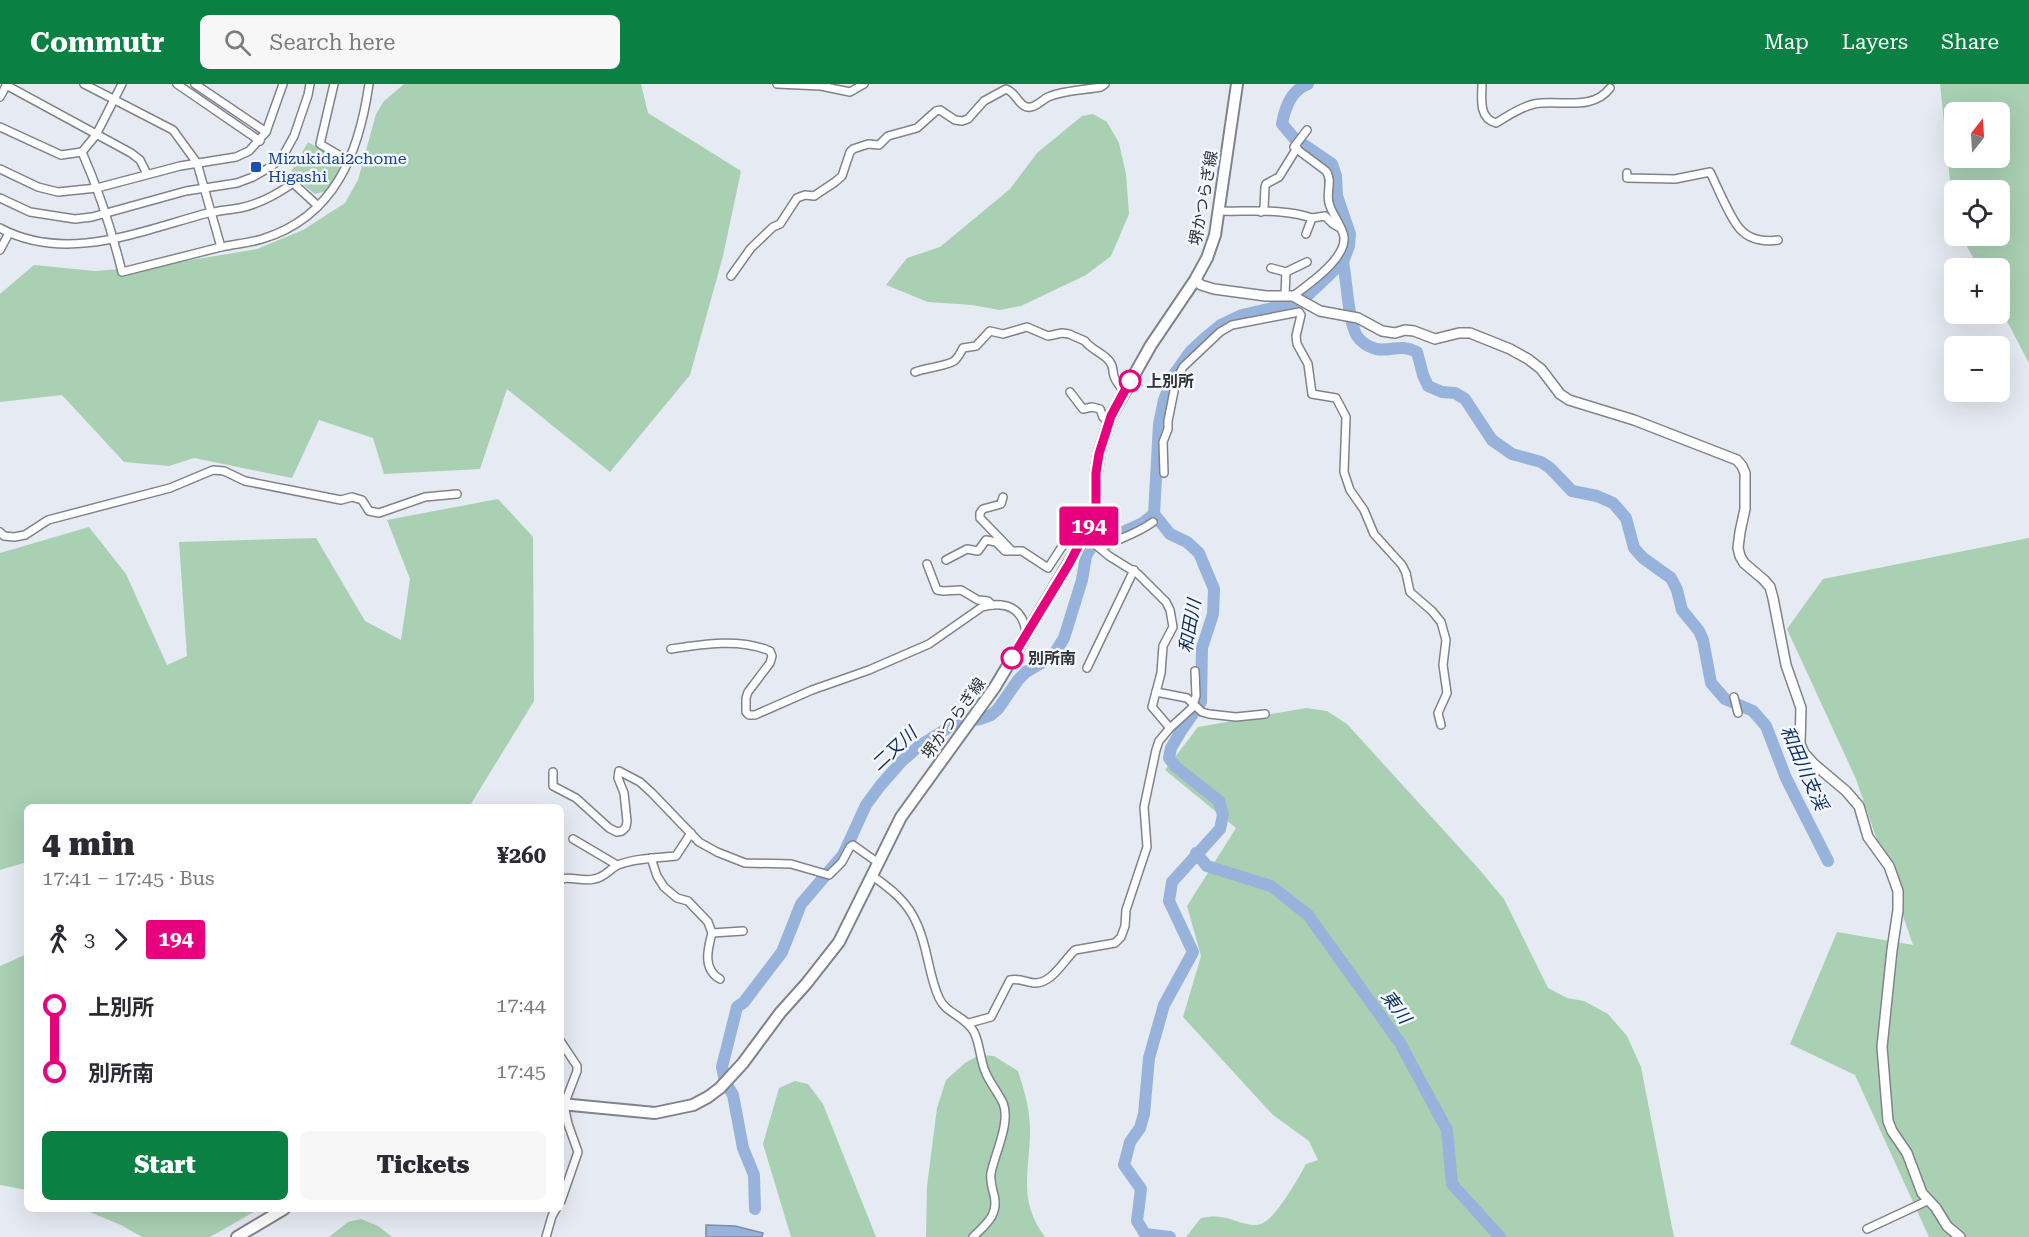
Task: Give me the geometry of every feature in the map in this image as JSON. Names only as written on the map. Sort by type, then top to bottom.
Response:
[{"type":"main road","name":"堺かつらぎ線","points":[[564,1105],[655,1113],[693,1105],[720,1088],[743,1063],[780,1013],[807,984],[839,942],[901,817],[978,710],[1026,636],[1084,537],[1096,507],[1096,473],[1099,454],[1109,423],[1151,345],[1195,280],[1207,258],[1215,235],[1237,84]]},
{"type":"main road","points":[[237,1237],[279,1212]]},
{"type":"street","points":[[84,84],[172,130],[196,163],[220,247]]},
{"type":"street","points":[[0,127],[62,155],[81,152],[96,135],[122,84]]},
{"type":"street","points":[[177,84],[260,141]]},
{"type":"street","points":[[195,84],[266,132]]},
{"type":"street","points":[[0,169],[38,187],[58,192],[97,188],[196,163],[236,157],[249,151],[266,132],[283,84]]},
{"type":"street","points":[[0,198],[30,212],[75,219],[204,188],[237,183],[272,166],[284,154],[294,136],[310,84]]},
{"type":"street","points":[[334,84],[320,144],[349,161]]},
{"type":"street","points":[[81,152],[97,188],[122,272],[220,247],[262,239],[305,216],[331,192],[349,161],[362,119],[369,84]]},
{"type":"street","points":[[777,84],[821,86],[850,92],[864,84]]},
{"type":"street","points":[[731,276],[751,248],[773,227],[780,224],[797,198],[823,192],[842,176],[853,149],[868,144],[882,144],[888,136],[912,130],[936,111],[940,110],[955,120],[968,119],[978,106],[1005,86],[1027,108],[1047,97],[1101,87],[1106,84]]},
{"type":"street","points":[[1482,84],[1482,107],[1491,122],[1496,123],[1523,107],[1536,103],[1586,102],[1599,98],[1610,88]]},
{"type":"street","points":[[0,97],[6,85],[131,153],[140,160],[147,174]]},
{"type":"street","points":[[1292,296],[1316,279],[1340,253],[1344,238],[1329,202],[1330,176],[1294,147],[1307,130]]},
{"type":"street","points":[[1261,212],[1264,208],[1266,184],[1279,177],[1297,148]]},
{"type":"street","points":[[1627,173],[1627,178],[1675,179],[1710,172],[1740,230],[1751,237],[1768,241],[1778,240]]},
{"type":"street","points":[[0,228],[9,233],[53,244],[80,244],[114,239],[209,212],[241,208],[271,198],[293,183],[318,206]]},
{"type":"street","points":[[1218,211],[1292,213],[1312,218],[1325,216],[1333,225],[1341,229]]},
{"type":"street","points":[[1306,234],[1312,218]]},
{"type":"street","points":[[0,250],[9,233]]},
{"type":"street","points":[[1271,267],[1286,272],[1307,262]]},
{"type":"street","points":[[1286,272],[1292,296]]},
{"type":"street","points":[[1195,280],[1201,285],[1214,289],[1266,296],[1292,296],[1329,314],[1358,318],[1382,331],[1395,333],[1414,331],[1435,339],[1459,333],[1470,333],[1528,359],[1540,369],[1560,394],[1569,400],[1634,420],[1737,460],[1742,466],[1745,473],[1745,501],[1738,548],[1744,563],[1770,587],[1786,665],[1801,708],[1800,744],[1804,753],[1814,764],[1846,791],[1859,806],[1869,837],[1889,866],[1898,891],[1898,910],[1882,1047],[1888,1121],[1907,1153],[1922,1193],[1947,1226],[1960,1237]]},
{"type":"street","points":[[1164,473],[1163,442],[1168,429],[1169,412],[1176,381],[1183,367],[1220,332],[1232,325],[1299,312],[1310,306]]},
{"type":"street","points":[[1299,312],[1301,315],[1296,336],[1297,344],[1308,364],[1312,394],[1336,399],[1346,417],[1344,472],[1350,490],[1364,510],[1374,534],[1406,573],[1410,592],[1441,622],[1446,640],[1443,665],[1447,693],[1438,713],[1441,725]]},
{"type":"street","points":[[915,372],[954,361],[963,348],[976,346],[990,331],[1003,334],[1027,327],[1048,336],[1062,333],[1085,341],[1110,362],[1114,368],[1113,375],[1124,392]]},
{"type":"street","points":[[1070,392],[1083,409],[1092,407],[1100,409],[1103,417],[1109,423]]},
{"type":"street","points":[[0,532],[4,536],[25,535],[54,518],[170,488],[213,470],[224,471],[245,481],[341,500],[352,497],[362,500],[369,511],[379,513],[425,497],[457,494]]},
{"type":"street","points":[[1003,497],[1001,504],[983,509],[980,518],[1012,551]]},
{"type":"street","points":[[1100,548],[1130,536],[1153,522]]},
{"type":"street","points":[[946,560],[967,549],[978,551],[986,540],[996,542],[1005,551],[1022,551],[1048,568],[1070,537],[1084,537],[1109,556],[1134,570],[1166,602],[1173,619],[1173,627],[1163,646],[1161,673],[1152,707],[1170,728]]},
{"type":"street","points":[[927,564],[937,590],[961,590],[978,600],[988,601],[992,605]]},
{"type":"street","points":[[1087,668],[1134,570]]},
{"type":"street","points":[[672,649],[698,645],[737,644],[761,647],[770,651],[772,656],[770,663],[746,698],[746,712],[749,715],[755,715],[929,644],[967,616],[992,605],[1014,609],[1021,615],[1026,636]]},
{"type":"street","points":[[969,1023],[991,1017],[1010,980],[1036,983],[1042,981],[1063,966],[1075,951],[1115,943],[1121,937],[1125,926],[1126,910],[1147,847],[1144,807],[1156,750],[1159,741],[1194,704],[1195,671]]},
{"type":"street","points":[[1156,692],[1182,696],[1209,714],[1236,717],[1265,714]]},
{"type":"street","points":[[1734,698],[1737,713]]},
{"type":"street","points":[[553,771],[553,786],[576,798],[609,828],[617,832],[626,827],[627,820],[624,793],[618,778],[619,771],[639,782],[652,793],[699,842],[745,863],[791,864],[829,876],[853,845],[877,862]]},
{"type":"street","points":[[564,878],[569,877],[584,881],[606,876],[617,865],[676,856],[690,833]]},
{"type":"street","points":[[573,839],[617,865]]},
{"type":"street","points":[[651,858],[657,876],[664,887],[677,898],[688,902],[708,922],[712,933],[708,960],[711,970],[720,978]]},
{"type":"street","points":[[871,875],[892,890],[907,906],[917,924],[939,1000],[944,1007],[969,1023],[975,1033],[985,1071],[1004,1104],[1006,1117],[990,1175],[996,1204],[995,1211],[974,1237]]},
{"type":"street","points":[[712,933],[742,931]]},
{"type":"street","points":[[564,1046],[577,1066],[564,1103]]},
{"type":"street","points":[[564,1109],[578,1152],[564,1193]]},
{"type":"street","points":[[1867,1229],[1927,1201]]},
{"type":"street","points":[[546,1237],[554,1212]]},
{"type":"green space","points":[[404,84],[641,84],[648,113],[741,171],[723,256],[690,375],[610,472],[507,389],[480,469],[384,474],[373,438],[319,420],[292,478],[194,458],[169,466],[124,462],[62,395],[0,402],[0,294],[34,265],[95,271],[156,266],[257,249],[303,230],[345,203],[358,180],[376,114],[384,101]]},
{"type":"green space","points":[[1940,84],[2029,84],[2029,363],[2008,324],[2010,258],[1973,258],[1967,246],[2010,246],[2010,180],[1950,180],[1949,168],[2010,168],[2010,102],[1944,102],[1944,123]]},
{"type":"green space","points":[[1093,114],[1107,122],[1119,143],[1126,174],[1129,214],[1111,256],[1086,275],[1021,306],[1000,310],[972,305],[928,302],[886,285],[907,258],[940,247],[1010,189],[1037,153],[1082,116]]},
{"type":"green space","points":[[308,142],[345,164],[327,191],[315,194],[290,174]]},
{"type":"green space","points":[[498,499],[533,537],[534,701],[471,804],[24,804],[24,863],[0,870],[0,553],[89,527],[126,574],[167,665],[187,656],[179,542],[316,538],[365,621],[401,640],[410,579],[387,520]]},
{"type":"green space","points":[[2029,538],[2029,1237],[1929,1237],[1855,1075],[1790,1044],[1837,932],[1913,945],[1856,779],[1787,629],[1823,579]]},
{"type":"green space","points":[[1306,708],[1327,711],[1347,724],[1478,868],[1504,899],[1548,988],[1567,998],[1584,1001],[1608,1014],[1627,1036],[1641,1067],[1674,1237],[1186,1237],[1201,1218],[1220,1217],[1251,1225],[1267,1221],[1286,1197],[1306,1164],[1318,1160],[1309,1141],[1273,1115],[1183,1017],[1201,956],[1187,906],[1236,828],[1165,770],[1198,727]]},
{"type":"green space","points":[[24,955],[24,1189],[0,1185],[0,966]]},
{"type":"green space","points":[[979,1055],[994,1056],[1018,1071],[1030,1122],[1028,1198],[1036,1223],[1045,1237],[926,1237],[927,1186],[937,1108],[946,1080],[965,1063]]},
{"type":"green space","points":[[795,1081],[808,1084],[823,1104],[876,1237],[791,1237],[763,1144],[779,1088]]},
{"type":"green space","points":[[89,1212],[254,1212],[210,1237],[142,1237],[121,1225]]},
{"type":"green space","points":[[361,1219],[378,1226],[392,1237],[329,1237],[348,1222]]},
{"type":"water","points":[[706,1225],[735,1226],[763,1233],[762,1237],[706,1237]]},
{"type":"waterway","name":"和田川","points":[[1170,1237],[1145,1234],[1137,1221],[1141,1189],[1124,1165],[1130,1142],[1140,1128],[1144,1114],[1149,1058],[1164,1005],[1193,952],[1169,901],[1172,882],[1220,829],[1223,815],[1219,801],[1176,767],[1169,758],[1171,748],[1201,702],[1202,648],[1213,614],[1214,589],[1199,553],[1187,542],[1170,534],[1154,514],[1159,424],[1164,400],[1173,376],[1190,352],[1205,338],[1221,325],[1242,315],[1290,304],[1305,298],[1343,262],[1349,246],[1350,234],[1337,196],[1336,176],[1332,164],[1294,138],[1282,124],[1285,111],[1293,95],[1308,84]]},
{"type":"waterway","name":"和田川支渓","points":[[1343,262],[1354,330],[1361,340],[1376,349],[1406,348],[1417,352],[1428,386],[1442,392],[1455,393],[1465,399],[1492,440],[1512,454],[1541,462],[1572,491],[1597,496],[1613,503],[1626,518],[1634,548],[1643,558],[1671,578],[1682,610],[1699,631],[1703,640],[1711,683],[1725,699],[1753,711],[1766,726],[1786,778],[1828,861]]},
{"type":"waterway","name":"二又川","points":[[724,1077],[722,1067],[737,1007],[744,1002],[782,952],[801,904],[843,855],[866,805],[880,786],[919,746],[956,723],[991,715],[1026,672],[1053,656],[1064,638],[1082,580],[1086,556],[1092,546],[1143,523],[1154,514]]},
{"type":"waterway","name":"東川","points":[[1196,853],[1207,866],[1271,886],[1308,915],[1400,1043],[1447,1130],[1452,1184],[1500,1237]]},
{"type":"waterway","name":"二又川","points":[[729,1088],[733,1095],[743,1148],[754,1175],[755,1209]]},
{"type":"bus line","name":"194","points":[[1012,658],[1069,564],[1092,520],[1096,507],[1096,473],[1099,454],[1111,416],[1130,381]]},
{"type":"place","name":"Mizukidai2chome Higashi","points":[[256,167]]},
{"type":"place","name":"上別所","points":[[1130,381]]},
{"type":"place","name":"別所南","points":[[1012,658]]}]
